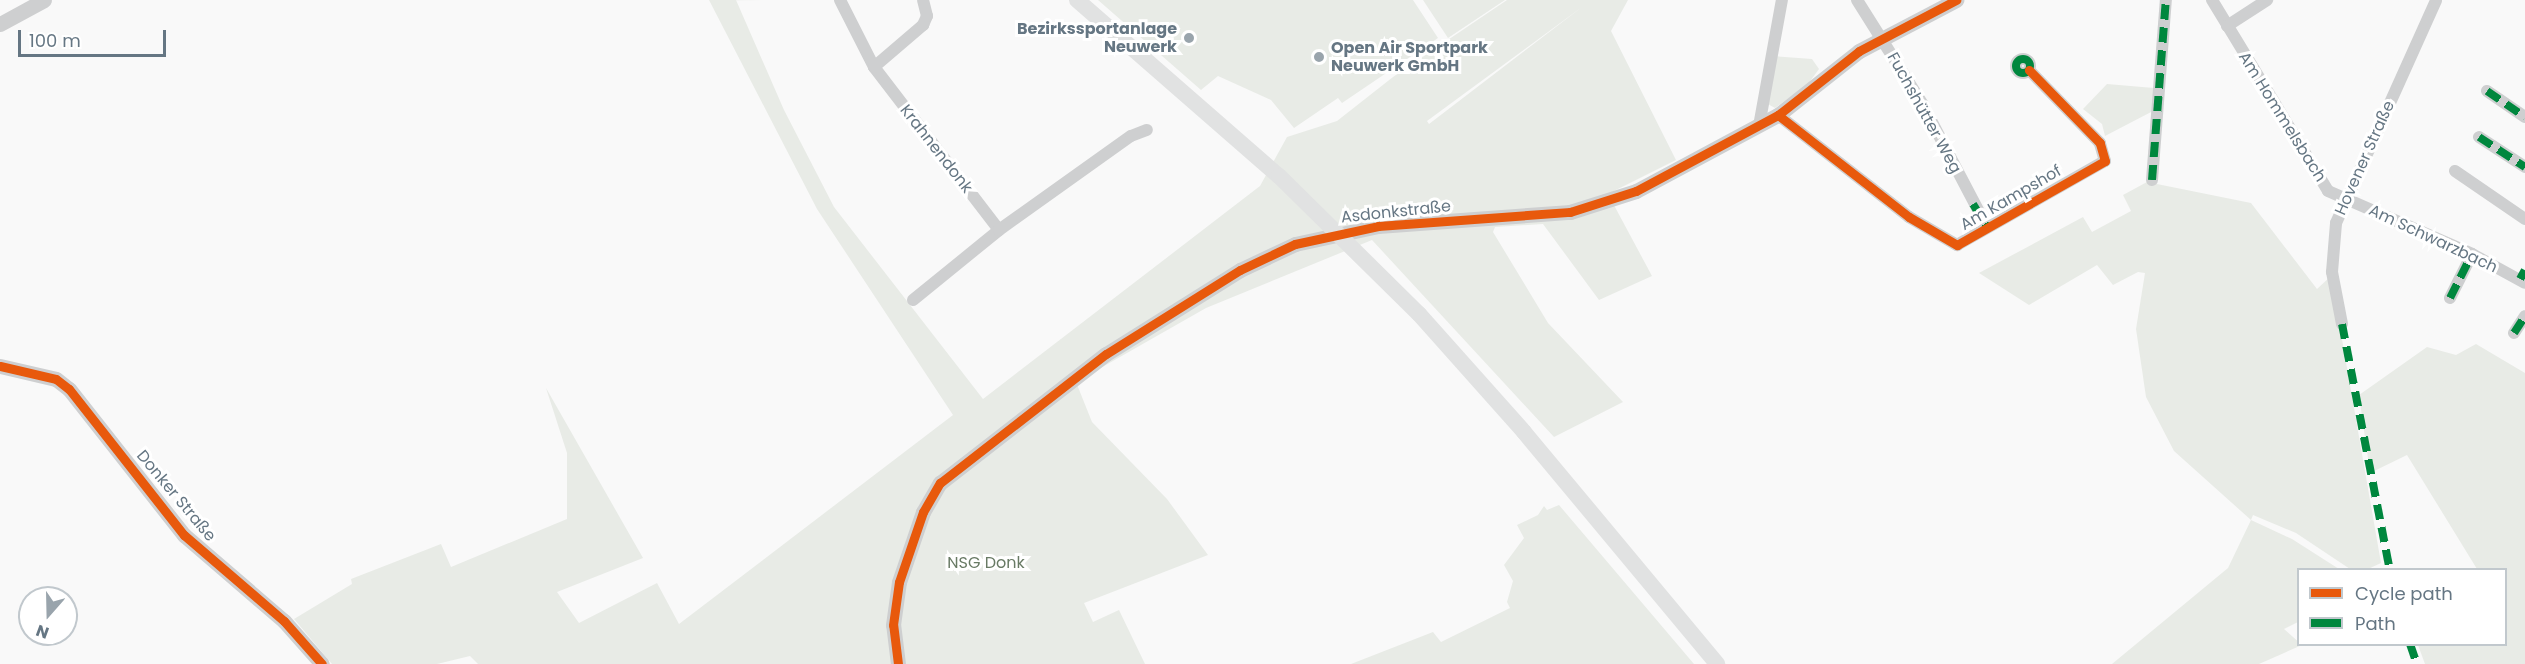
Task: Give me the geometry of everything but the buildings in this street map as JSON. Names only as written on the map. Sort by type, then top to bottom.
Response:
[{"type":"main road","points":[[1077,0],[1279,176],[1419,314],[1524,432],[1717,664]]},
{"type":"street","points":[[0,24],[44,0]]},
{"type":"street","name":"Krahnendonk","points":[[840,0],[873,67],[999,230]]},
{"type":"street","points":[[873,67],[923,25],[927,16],[923,0]]},
{"type":"street","points":[[1759,126],[1782,0]]},
{"type":"street","name":"Fuchshütter Weg","points":[[1857,0],[1923,105],[1987,227]]},
{"type":"street","name":"Asdonkstraße","points":[[898,664],[892,625],[899,582],[923,512],[949,473],[1106,354],[1240,270],[1295,244],[1378,226],[1539,216],[1591,208],[1636,191],[1778,115],[1881,36],[1956,0]]},
{"type":"street","points":[[2152,180],[2166,0]]},
{"type":"street","name":"Am Hommelsbach","points":[[2211,0],[2328,190],[2346,199]]},
{"type":"street","points":[[2227,26],[2267,0]]},
{"type":"street","name":"Hovener Straße","points":[[2342,324],[2332,272],[2336,223],[2436,0]]},
{"type":"street","name":"Am Kampshof","points":[[1778,115],[1845,170],[1950,244],[1962,244],[1987,227],[2105,161],[2100,143],[2029,70]]},
{"type":"street","points":[[2487,91],[2525,117]]},
{"type":"street","points":[[913,300],[999,230],[1131,136],[1147,130]]},
{"type":"street","points":[[2479,137],[2525,167]]},
{"type":"street","points":[[2455,171],[2525,219]]},
{"type":"street","name":"Am Schwarzbach","points":[[2346,199],[2523,278]]},
{"type":"street","points":[[2450,298],[2472,254]]},
{"type":"street","points":[[2514,333],[2525,316]]},
{"type":"street","name":"Donker Straße","points":[[0,366],[56,379],[69,389],[184,535],[284,621],[322,664]]},
{"type":"green space","name":"NSG Donk","points":[[709,0],[736,0],[784,110],[834,207],[983,399],[1260,186],[1287,137],[1337,121],[1393,77],[1507,0],[1628,0],[1611,31],[1676,160],[1608,194],[1652,276],[1599,300],[1543,224],[1495,227],[1493,232],[1548,323],[1623,402],[1554,437],[1372,240],[1206,308],[1076,382],[1092,422],[1167,499],[1208,555],[1084,603],[1093,622],[1119,610],[1145,664],[478,664],[470,656],[437,664],[332,664],[294,619],[352,584],[351,579],[441,544],[451,567],[567,519],[567,453],[546,388],[643,558],[557,592],[579,623],[657,583],[679,624],[953,415],[817,209]],"holes":[[[1582,7],[1429,124],[1427,121]]]},
{"type":"green space","name":"Open Air Sportpark Neuwerk GmbH","points":[[1098,0],[1413,0],[1438,38],[1342,103],[1338,98],[1294,128],[1271,100],[1218,76],[1201,90]]},
{"type":"green space","points":[[1423,0],[1505,0],[1448,38]]},
{"type":"green space","points":[[1773,56],[1812,59],[1819,69],[1808,84],[1775,108],[1766,103]]},
{"type":"green space","points":[[2107,84],[2154,88],[2153,111],[2105,136],[2102,124],[2083,109]]},
{"type":"green space","points":[[2147,182],[2251,203],[2317,289],[2331,276],[2381,563],[2370,568],[2348,568],[2296,533],[2253,515],[2251,520],[2174,451],[2146,397],[2136,329],[2145,273],[2138,272],[2113,285],[2097,265],[2029,305],[1979,273],[2083,217],[2092,232],[2131,211],[2123,195]]},
{"type":"green space","points":[[2476,344],[2525,373],[2525,664],[2425,664],[2418,646],[2507,646],[2507,568],[2476,568],[2407,455],[2370,473],[2359,395],[2427,347],[2456,355]]},
{"type":"green space","points":[[1559,505],[1694,664],[1351,664],[1433,632],[1441,642],[1510,608],[1507,602],[1513,581],[1504,565],[1524,538],[1517,525],[1538,515],[1544,506],[1547,510]]},
{"type":"green space","points":[[2251,520],[2292,539],[2337,568],[2297,568],[2297,622],[2284,629],[2297,641],[2297,646],[2300,646],[2259,664],[2112,664],[2228,568]]},
{"type":"marked path","points":[[2152,180],[2166,0]]},
{"type":"marked path","points":[[2023,59],[2028,61],[2030,66],[2028,71],[2023,73],[2018,71],[2016,66],[2018,61],[2023,59]]},
{"type":"marked path","points":[[2487,91],[2525,117]]},
{"type":"marked path","points":[[2479,137],[2525,167]]},
{"type":"marked path","points":[[1973,204],[1987,227]]},
{"type":"marked path","points":[[2450,298],[2472,254]]},
{"type":"marked path","points":[[2520,279],[2525,270]]},
{"type":"marked path","points":[[2514,333],[2525,316]]},
{"type":"marked path","points":[[2342,324],[2390,568]]},
{"type":"marked path","points":[[2411,646],[2417,664]]},
{"type":"cycle path","points":[[898,664],[893,625],[899,582],[923,512],[940,483],[1106,354],[1240,270],[1295,244],[1378,226],[1570,212],[1636,191],[1778,115],[1859,51],[1956,0]]},
{"type":"cycle path","points":[[1778,115],[1909,217],[1957,245],[2105,161],[2100,143],[2029,70]]},
{"type":"cycle path","points":[[0,366],[56,379],[69,389],[184,535],[284,621],[322,664]]},
{"type":"place","name":"Bezirkssportanlage Neuwerk","points":[[1189,38]]},
{"type":"place","name":"Open Air Sportpark Neuwerk GmbH","points":[[1319,57]]}]
